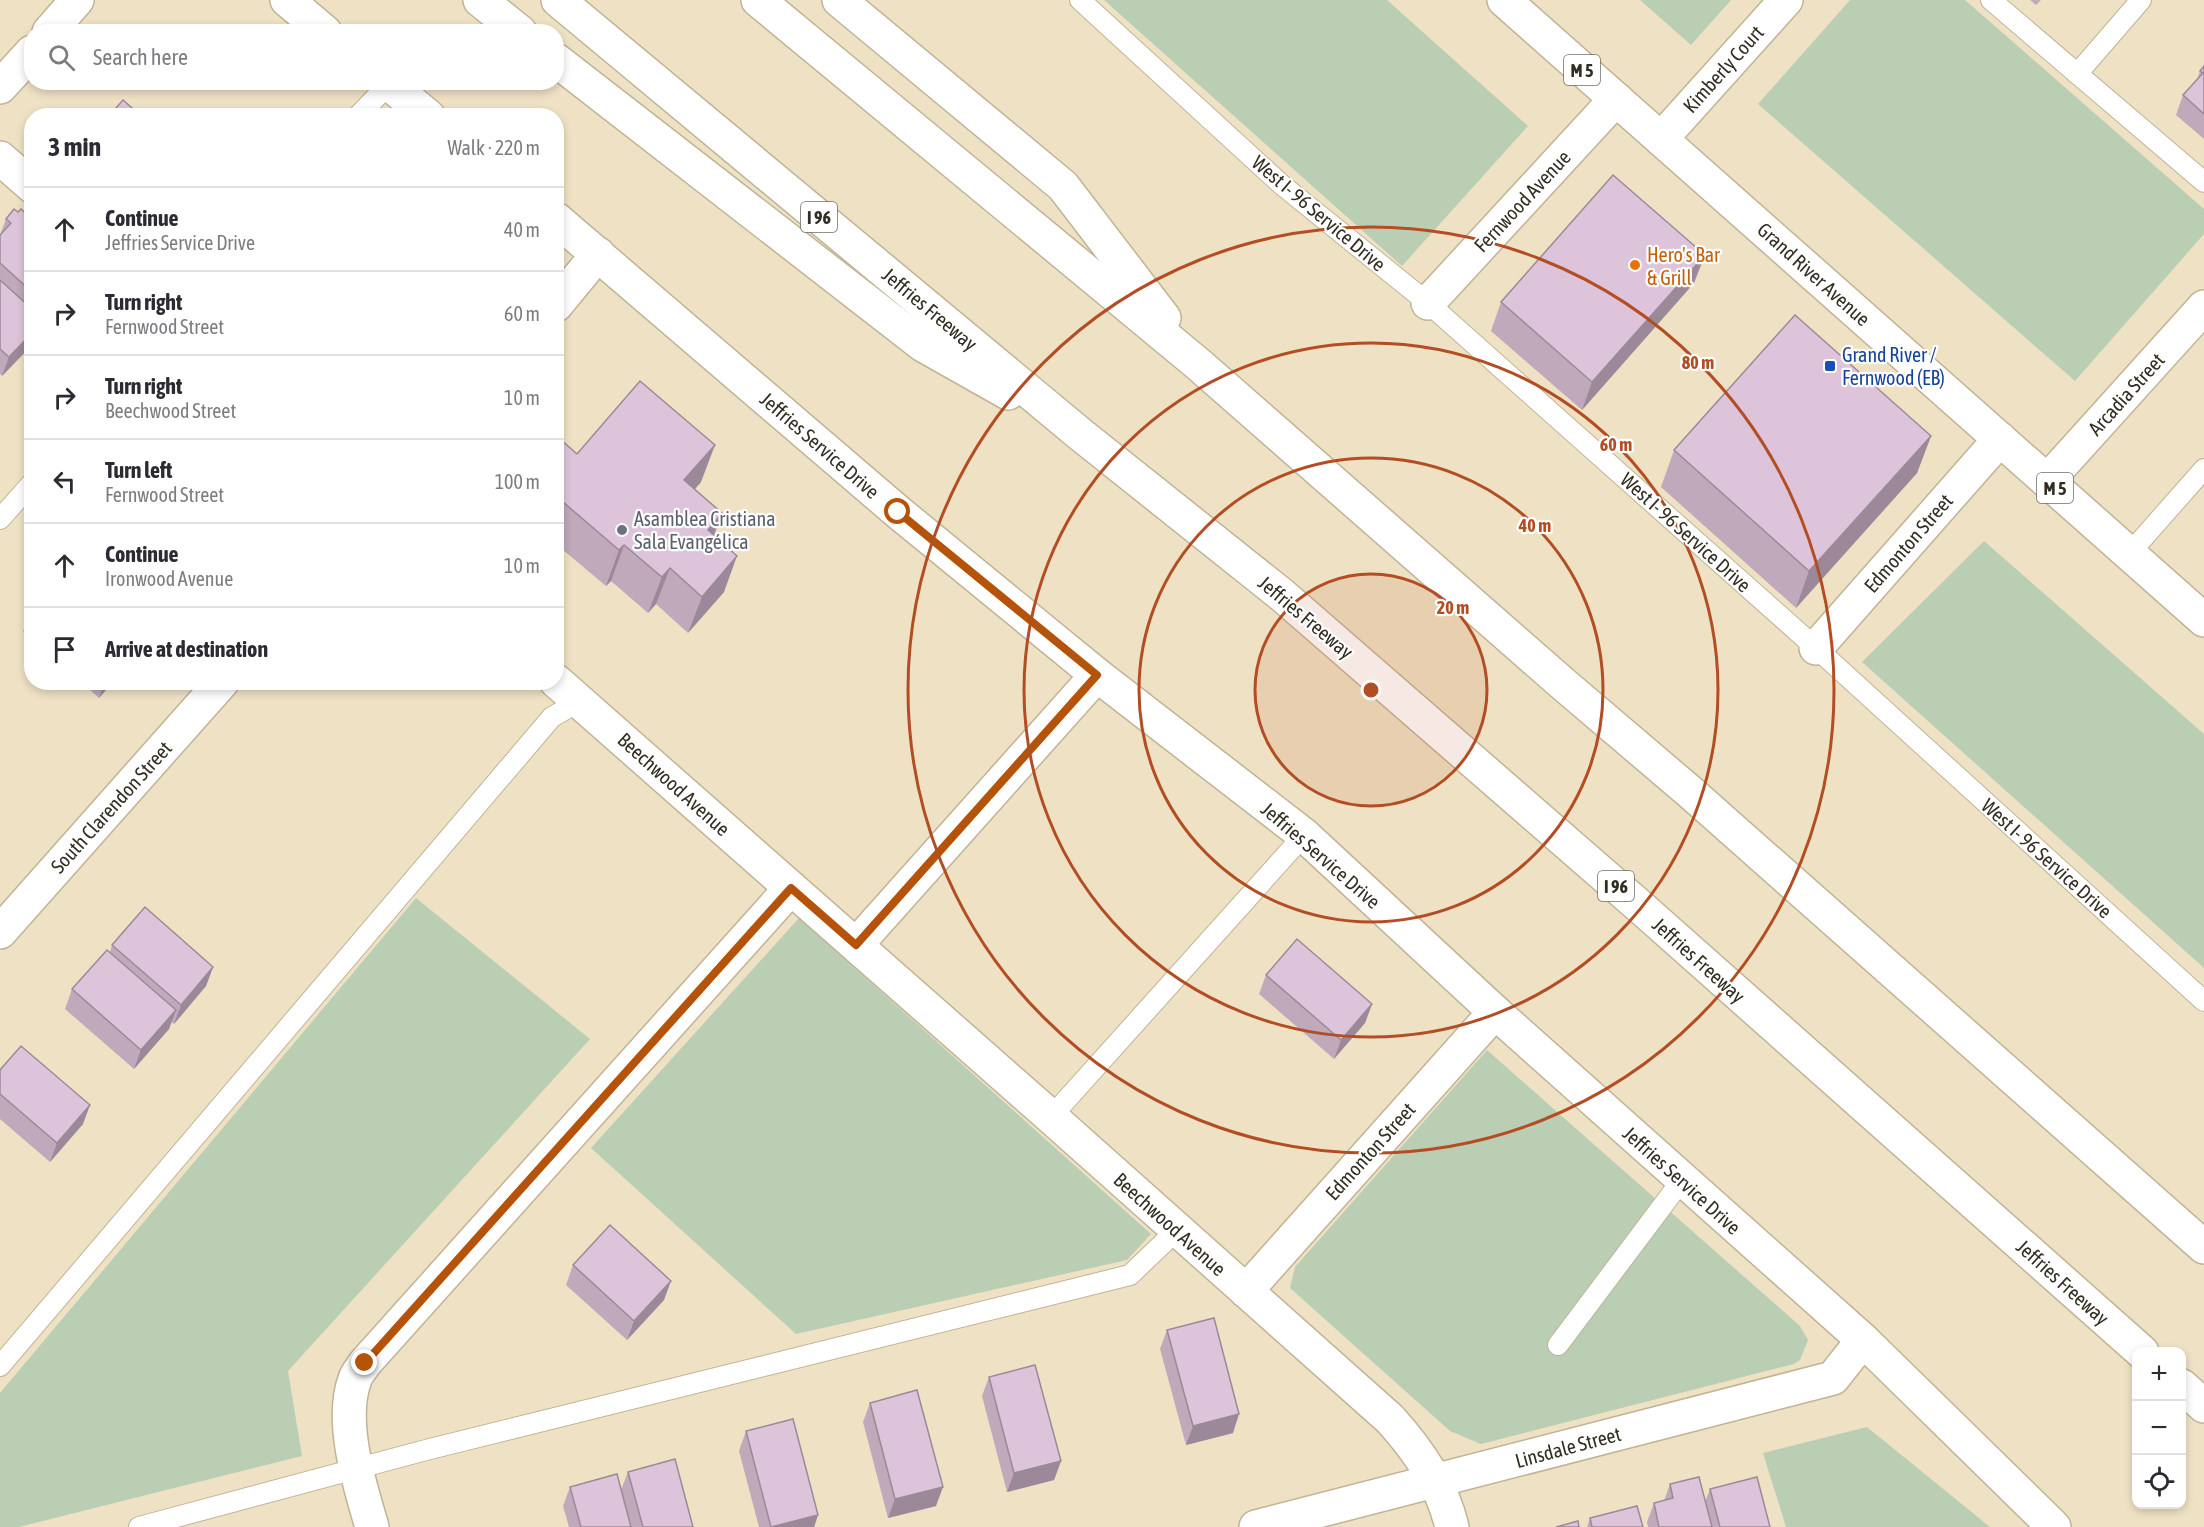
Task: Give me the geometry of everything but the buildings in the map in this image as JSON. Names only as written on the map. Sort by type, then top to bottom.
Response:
[{"type":"main road","points":[[56,24],[77,0]]},
{"type":"main road","points":[[287,0],[316,24]]},
{"type":"main road","points":[[480,0],[510,24]]},
{"type":"main road","name":"Jeffries Freeway","points":[[558,0],[1080,434],[1282,595],[1628,896],[2136,1347]]},
{"type":"main road","points":[[758,0],[1197,363],[1553,676],[1690,792],[2204,1247]]},
{"type":"main road","points":[[839,0],[1063,186],[1197,363]]},
{"type":"main road","name":"Grand River Avenue","points":[[1504,0],[2204,620]]},
{"type":"main road","name":"Kimberly Court","points":[[1661,139],[1785,0]]},
{"type":"main road","points":[[0,87],[24,61]]},
{"type":"main road","points":[[564,66],[923,345],[1080,434]]},
{"type":"main road","points":[[396,90],[418,108]]},
{"type":"main road","name":"Fernwood Avenue","points":[[1428,303],[1616,99]]},
{"type":"main road","points":[[0,158],[24,179]]},
{"type":"main road","name":"Jeffries Service Drive","points":[[564,226],[898,512],[1097,675],[1304,835],[1495,1012],[1863,1340],[2054,1527]]},
{"type":"main road","points":[[564,295],[598,254]]},
{"type":"main road","name":"Arcadia Street","points":[[2047,481],[2204,307]]},
{"type":"main road","name":"Edmonton Street","points":[[1816,648],[2000,439]]},
{"type":"main road","points":[[856,945],[1097,675]]},
{"type":"main road","name":"South Clarendon Street","points":[[0,932],[215,690]]},
{"type":"main road","name":"Beechwood Avenue","points":[[568,691],[1390,1419],[1417,1451],[1435,1481],[1452,1527]]},
{"type":"main road","points":[[372,1527],[356,1469],[349,1411],[355,1378],[365,1363],[791,888]]},
{"type":"main road","name":"Edmonton Street","points":[[1246,1291],[1495,1012]]},
{"type":"main road","name":"Linsdale Street","points":[[1256,1527],[1833,1378],[1863,1340]]},
{"type":"main road","points":[[2186,1390],[2204,1406]]},
{"type":"lane","name":"West I- 96 Service Drive","points":[[1080,0],[1282,185],[1428,303],[1816,648],[2204,1001]]},
{"type":"lane","points":[[1992,0],[2204,182]]},
{"type":"lane","points":[[2077,74],[2141,0]]},
{"type":"lane","points":[[365,108],[382,90]]},
{"type":"lane","points":[[2129,554],[2204,469]]},
{"type":"lane","points":[[0,519],[24,492]]},
{"type":"lane","points":[[0,1366],[552,717],[568,691]]},
{"type":"lane","points":[[1051,1117],[1304,835]]},
{"type":"lane","points":[[1558,1345],[1682,1180]]},
{"type":"lane","points":[[139,1527],[356,1469],[1130,1275],[1177,1230]]},
{"type":"green space","points":[[1104,0],[1387,0],[1528,126],[1402,266]]},
{"type":"green space","points":[[1640,0],[1731,0],[1691,45]]},
{"type":"green space","points":[[1850,0],[1965,0],[2204,209],[2204,234],[2075,381],[1758,104]]},
{"type":"green space","points":[[1984,541],[2204,734],[2204,968],[1862,662]]},
{"type":"green space","points":[[416,898],[590,1039],[288,1371],[302,1456],[19,1527],[0,1527],[0,1393]]},
{"type":"green space","points":[[799,918],[1151,1234],[1127,1260],[796,1334],[591,1148]]},
{"type":"green space","points":[[1487,1050],[1800,1326],[1808,1340],[1800,1360],[1794,1364],[1481,1444],[1450,1431],[1290,1288],[1295,1267]]},
{"type":"green space","points":[[1867,1427],[1990,1527],[1786,1527],[1763,1453]]},
{"type":"place","name":"Hero's Bar & Grill","points":[[1635,265]]},
{"type":"place","name":"Grand River / Fernwood (EB)","points":[[1830,366]]},
{"type":"place","name":"Asamblea Cristiana Sala Evangélica","points":[[622,530]]},
{"type":"route","points":[[365,1363],[791,888],[856,945],[1097,675],[898,512]]}]
